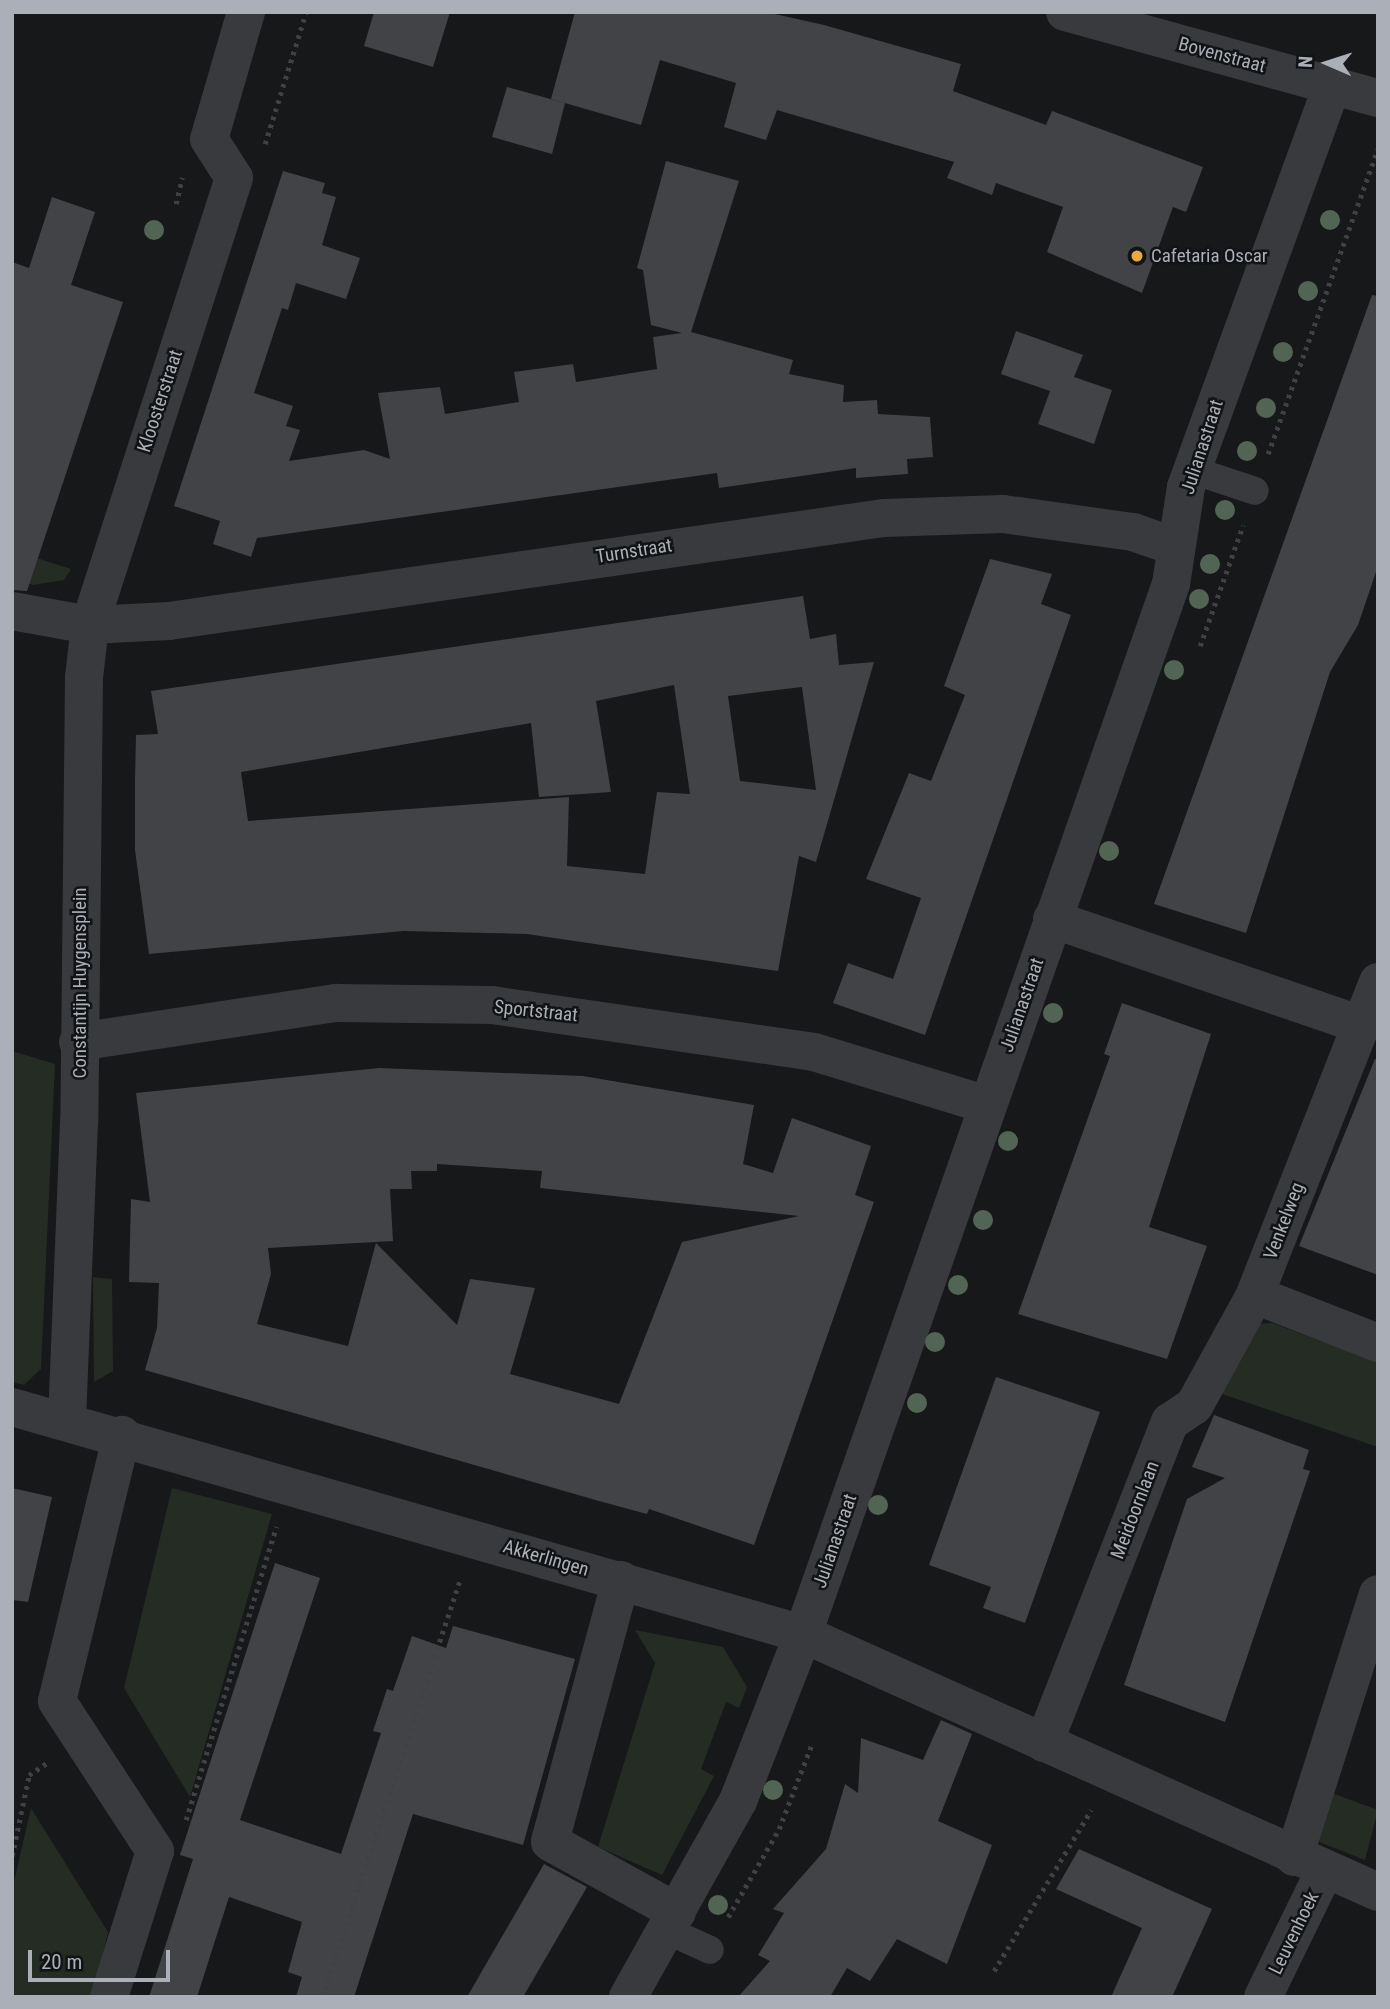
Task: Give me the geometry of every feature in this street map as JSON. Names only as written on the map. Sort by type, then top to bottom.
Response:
[{"type":"street","points":[[234,178],[209,139],[246,12]]},
{"type":"street","name":"Bovenstraat","points":[[1065,12],[1378,98]]},
{"type":"street","name":"Julianastraat","points":[[628,1997],[738,1801],[803,1634],[1171,584],[1192,470],[1332,86]]},
{"type":"street","name":"Kloosterstraat","points":[[90,625],[234,178]]},
{"type":"street","name":"Turnstraat","points":[[90,625],[169,621],[884,517],[1003,514],[1132,531],[1176,547]]},
{"type":"street","points":[[12,611],[90,625]]},
{"type":"street","name":"Constantijn Huygensplein","points":[[67,1422],[78,1042],[84,678],[90,625]]},
{"type":"street","points":[[1052,919],[1361,1025]]},
{"type":"street","name":"Venkelweg","points":[[1255,1295],[1378,982]]},
{"type":"street","name":"Sportstraat","points":[[78,1042],[337,1003],[492,1005],[814,1052],[987,1105]]},
{"type":"street","points":[[1255,1295],[1378,1343]]},
{"type":"street","name":"Meidoornlaan","points":[[1044,1743],[1170,1422],[1194,1406],[1255,1295]]},
{"type":"street","name":"Akkerlingen","points":[[12,1407],[122,1435],[803,1634]]},
{"type":"street","points":[[109,1997],[155,1851],[57,1702],[122,1435]]},
{"type":"street","points":[[621,1580],[550,1842],[671,1921]]},
{"type":"street","points":[[1309,1863],[1378,1594]]},
{"type":"street","points":[[803,1634],[1378,1892]]},
{"type":"street","name":"Leuvenhoek","points":[[1263,1997],[1309,1863]]},
{"type":"lane","points":[[1192,470],[1255,491]]},
{"type":"lane","points":[[671,1921],[710,1950]]},
{"type":"path","points":[[234,178],[258,166],[306,12]]},
{"type":"path","points":[[155,1851],[178,1849],[289,1483]]},
{"type":"path","points":[[321,1997],[474,1537]]},
{"type":"path","points":[[12,1856],[29,1775],[83,1740]]},
{"type":"path","points":[[994,1971],[1113,1774]]},
{"type":"shaded area","points":[[12,550],[71,569],[64,580],[33,585],[12,578]]},
{"type":"shaded area","points":[[12,1051],[55,1064],[41,1369],[24,1385],[12,1382]]},
{"type":"shaded area","points":[[93,1277],[112,1279],[113,1371],[94,1382]]},
{"type":"shaded area","points":[[1272,1323],[1378,1362],[1378,1447],[1219,1393],[1257,1324]]},
{"type":"shaded area","points":[[172,1488],[272,1514],[190,1797],[124,1688]]},
{"type":"shaded area","points":[[635,1630],[723,1647],[747,1687],[739,1708],[726,1702],[701,1769],[714,1776],[662,1875],[598,1847],[655,1663]]},
{"type":"shaded area","points":[[1329,1792],[1378,1810],[1365,1860],[1314,1840]]},
{"type":"shaded area","points":[[31,1808],[108,1932],[94,1997],[12,1997],[12,1890]]},
{"type":"building","points":[[374,12],[450,12],[433,67],[364,46]]},
{"type":"building","points":[[575,12],[766,12],[824,25],[961,64],[953,91],[1046,125],[1052,111],[1203,167],[1186,212],[1173,207],[1142,293],[1047,252],[1063,207],[996,183],[992,195],[947,178],[954,162],[777,110],[766,140],[724,127],[736,83],[660,60],[641,125],[551,99]]},
{"type":"building","points":[[507,87],[565,103],[552,154],[492,137]]},
{"type":"building","points":[[666,161],[739,181],[691,332],[793,360],[789,374],[844,385],[843,402],[877,400],[878,414],[930,417],[933,457],[907,459],[908,474],[856,478],[856,468],[719,488],[717,473],[257,538],[251,557],[213,544],[220,521],[174,506],[283,171],[325,183],[322,193],[336,197],[322,245],[360,258],[346,299],[296,283],[288,310],[282,308],[254,393],[293,406],[286,426],[300,430],[289,461],[364,450],[390,459],[378,393],[440,387],[445,414],[519,402],[514,372],[573,364],[576,382],[657,369],[653,337],[682,333],[651,325],[643,270],[637,268]]},
{"type":"building","points":[[52,197],[95,212],[71,285],[123,302],[27,591],[12,590],[12,262],[29,268]]},
{"type":"building","points":[[1372,295],[1378,296],[1378,566],[1358,625],[1330,672],[1246,933],[1154,904]]},
{"type":"building","points":[[1016,331],[1083,355],[1074,377],[1112,390],[1094,444],[1038,424],[1050,391],[1001,374]]},
{"type":"building","points":[[990,559],[1052,574],[1041,604],[1071,615],[925,1035],[833,1003],[848,963],[893,979],[921,898],[866,879],[909,773],[931,781],[965,695],[944,686]]},
{"type":"building","points":[[803,596],[810,639],[836,634],[839,665],[874,662],[816,862],[799,856],[778,971],[527,934],[404,931],[149,954],[135,850],[135,780],[136,735],[158,734],[151,691]],"holes":[[[674,685],[690,794],[657,792],[645,874],[567,866],[569,797],[248,821],[241,772],[531,723],[539,797],[611,792],[596,701]],[[802,687],[816,790],[740,781],[728,696]]]},
{"type":"building","points":[[1122,1003],[1211,1034],[1149,1227],[1207,1246],[1167,1359],[1018,1314],[1110,1056],[1104,1054]]},
{"type":"building","points":[[1375,1059],[1378,1060],[1378,1275],[1299,1246]]},
{"type":"building","points":[[379,1068],[583,1076],[754,1105],[743,1164],[773,1173],[792,1118],[871,1146],[855,1195],[874,1202],[754,1545],[649,1509],[647,1514],[599,1501],[145,1370],[157,1328],[159,1283],[129,1282],[131,1199],[150,1202],[136,1093]],"holes":[[[437,1164],[542,1171],[540,1188],[799,1216],[682,1242],[619,1404],[510,1374],[535,1288],[470,1279],[457,1325],[376,1243],[348,1346],[257,1324],[271,1274],[268,1248],[393,1241],[390,1189],[412,1189],[411,1171],[437,1171]]]},
{"type":"building","points":[[996,1377],[1100,1412],[1025,1623],[983,1608],[991,1587],[929,1565]]},
{"type":"building","points":[[1214,1415],[1309,1450],[1303,1469],[1310,1471],[1225,1722],[1124,1685],[1187,1499],[1225,1478],[1192,1467]]},
{"type":"building","points":[[12,1488],[52,1497],[28,1602],[12,1600]]},
{"type":"building","points":[[275,1563],[320,1578],[240,1820],[341,1854],[381,1733],[373,1731],[387,1689],[393,1691],[412,1636],[446,1648],[453,1626],[575,1659],[523,1845],[413,1814],[354,1997],[296,1997],[302,1977],[288,1972],[302,1922],[229,1897],[197,1997],[149,1997],[193,1859],[180,1855]]},
{"type":"building","points":[[941,1720],[972,1734],[938,1821],[992,1845],[947,1964],[897,1939],[870,1981],[847,1968],[830,1997],[738,1997],[770,1961],[758,1955],[784,1913],[773,1909],[826,1849],[845,1784],[858,1793],[861,1738],[923,1760]]},
{"type":"building","points":[[1079,1849],[1212,1909],[1172,1997],[1111,1997],[1142,1928],[1056,1889]]},
{"type":"building","points":[[544,1864],[587,1887],[523,1997],[467,1997]]},
{"type":"place","name":"Cafetaria Oscar","points":[[1137,256]]}]
